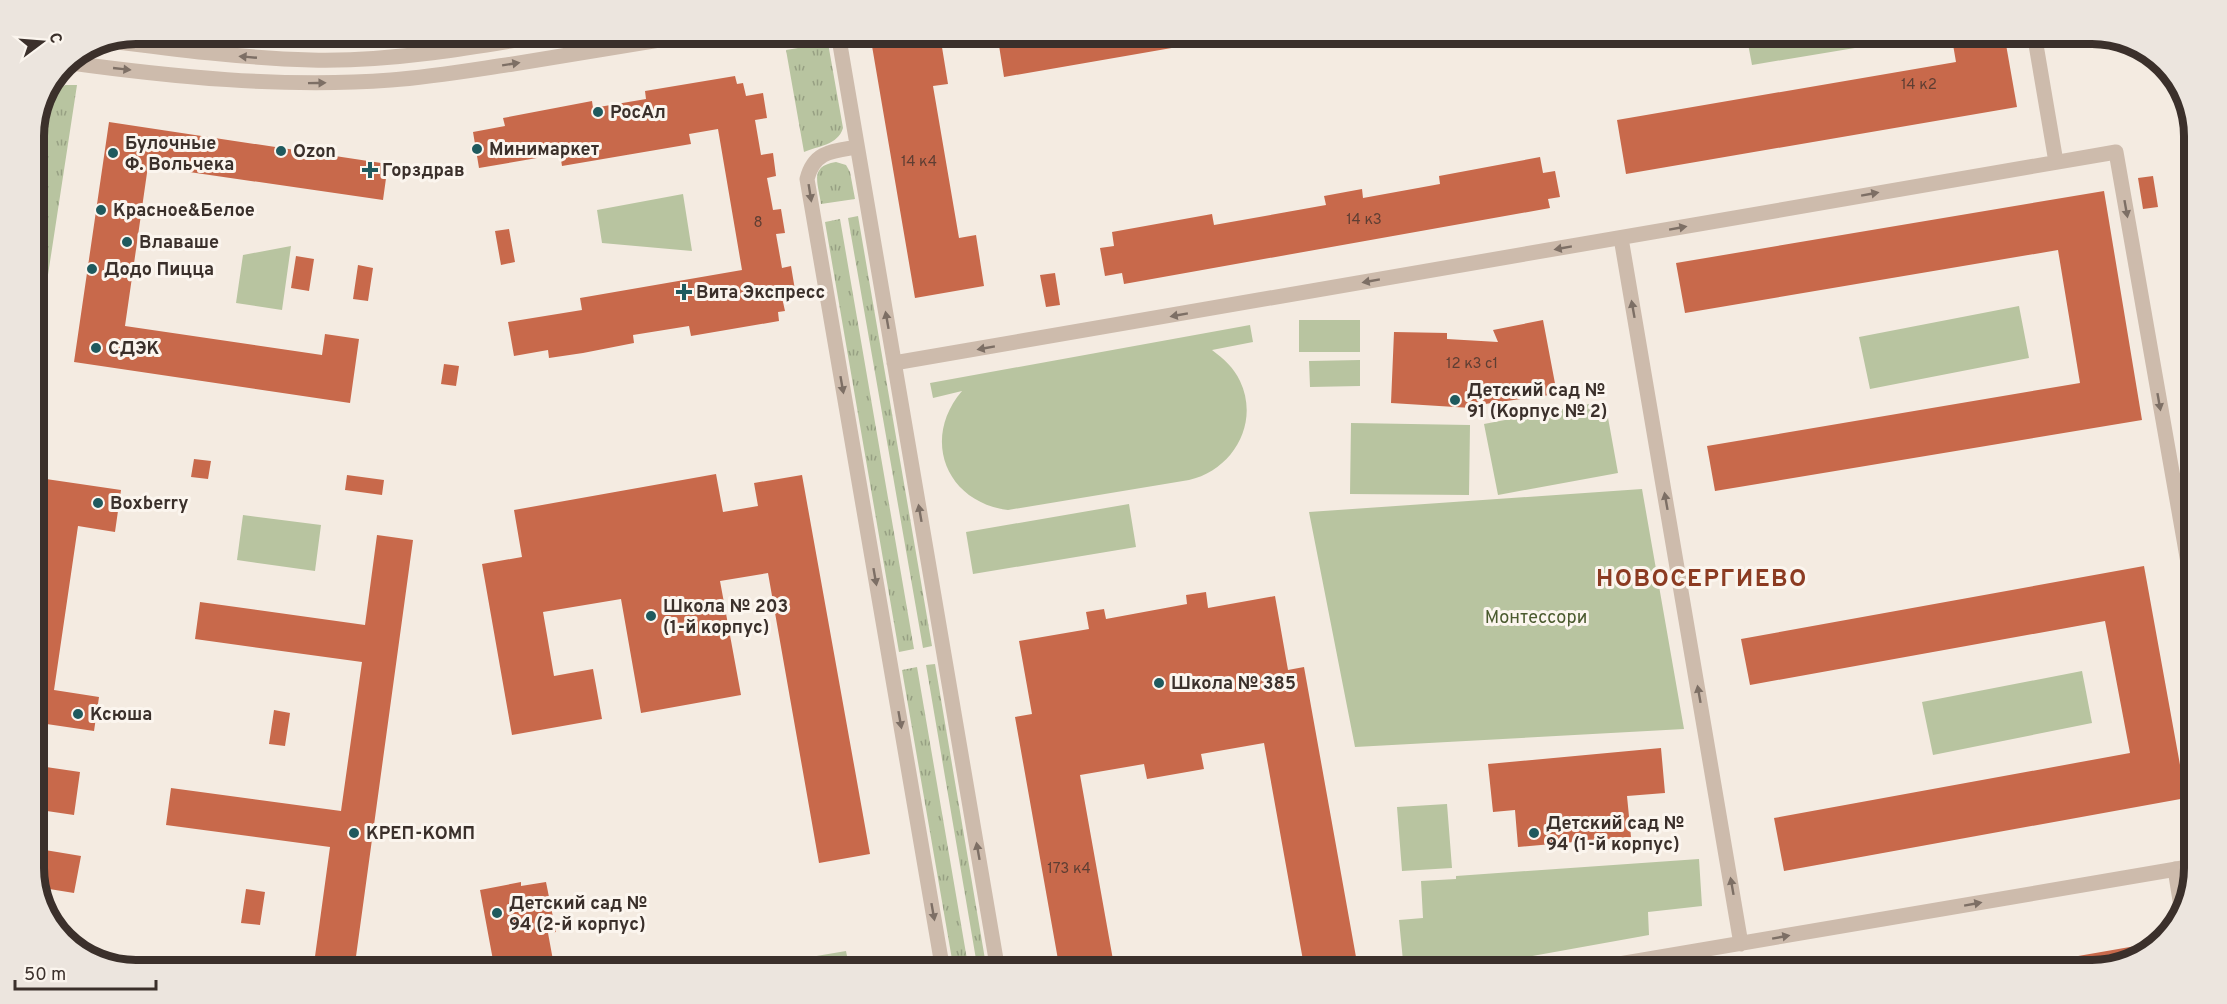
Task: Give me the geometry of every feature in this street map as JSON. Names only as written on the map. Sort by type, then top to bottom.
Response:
[{"type":"street","points":[[129,44],[191,52],[313,60],[389,57],[487,43]]},
{"type":"street","points":[[78,64],[199,77],[313,83],[438,76],[641,43]]},
{"type":"street","points":[[840,43],[996,960]]},
{"type":"street","points":[[2036,43],[2056,162]]},
{"type":"street","points":[[857,147],[822,155],[811,165],[807,179],[941,960]]},
{"type":"street","points":[[894,363],[2116,152],[2184,537]]},
{"type":"street","points":[[1620,238],[1741,944]]},
{"type":"street","points":[[1644,960],[2184,868]]},
{"type":"street","points":[[2175,870],[2179,896]]},
{"type":"green space","points":[[828,43],[843,128],[837,138],[804,152],[786,50]]},
{"type":"green space","points":[[1748,43],[1885,43],[1752,65]]},
{"type":"green space","points":[[66,85],[77,85],[44,301],[44,129],[53,95]]},
{"type":"green space","points":[[836,162],[846,165],[850,172],[855,199],[821,204],[817,177],[822,167]]},
{"type":"green space","points":[[683,194],[692,251],[602,243],[597,210]]},
{"type":"green space","points":[[858,216],[932,646],[923,648],[848,218]]},
{"type":"green space","points":[[840,219],[914,649],[899,652],[825,222]]},
{"type":"green space","points":[[291,246],[282,310],[236,303],[243,255]]},
{"type":"green space","points":[[2019,306],[2029,358],[1870,389],[1859,337]]},
{"type":"green space","points":[[1299,320],[1360,320],[1360,352],[1299,352]]},
{"type":"green space","points":[[1250,325],[1253,342],[1212,350],[1238,376],[1245,397],[1247,413],[1244,428],[1230,455],[1205,475],[1189,480],[1008,510],[987,505],[969,495],[955,481],[946,466],[942,448],[943,429],[950,410],[962,391],[933,398],[930,383]]},
{"type":"green space","points":[[1360,360],[1360,386],[1310,387],[1309,361]]},
{"type":"green space","points":[[1605,401],[1618,473],[1498,495],[1484,424]]},
{"type":"green space","points":[[1351,423],[1470,425],[1469,495],[1350,494]]},
{"type":"green space","name":"Монтессори","points":[[1642,489],[1684,729],[1355,747],[1309,512]]},
{"type":"green space","points":[[1129,504],[1136,547],[973,574],[966,532]]},
{"type":"green space","points":[[243,515],[321,525],[315,571],[237,560]]},
{"type":"green space","points":[[935,664],[985,960],[976,960],[926,665]]},
{"type":"green space","points":[[917,667],[967,960],[952,960],[902,670]]},
{"type":"green space","points":[[2082,671],[2092,723],[1933,755],[1922,702]]},
{"type":"green space","points":[[1447,804],[1452,868],[1402,871],[1397,807]]},
{"type":"green space","points":[[1699,859],[1702,906],[1648,912],[1649,935],[1510,960],[1403,960],[1399,920],[1423,918],[1421,881],[1456,879],[1456,876]]},
{"type":"green space","points":[[846,951],[848,960],[793,960]]},
{"type":"building","points":[[891,43],[941,43],[948,84],[933,86],[959,238],[976,235],[984,286],[915,298],[872,46]]},
{"type":"building","points":[[999,43],[1200,43],[1004,77]]},
{"type":"building","points":[[1953,43],[2006,43],[2017,107],[1626,174],[1617,120],[1956,62]]},
{"type":"building","points":[[735,76],[737,84],[743,83],[746,96],[763,93],[767,118],[755,120],[761,155],[773,153],[776,176],[767,178],[773,210],[781,209],[785,233],[776,234],[782,268],[791,266],[795,290],[781,293],[785,311],[778,312],[779,321],[691,336],[689,326],[633,335],[634,343],[583,353],[549,358],[548,350],[514,356],[508,322],[582,310],[580,298],[742,270],[718,129],[689,134],[691,144],[562,166],[560,154],[479,168],[473,132],[505,126],[503,118],[592,101],[593,108],[646,99],[645,91]]},
{"type":"building","points":[[109,122],[388,164],[383,200],[148,166],[125,326],[322,355],[325,334],[359,339],[350,403],[74,362]]},
{"type":"building","points":[[1540,157],[1543,173],[1555,171],[1560,197],[1548,199],[1550,208],[1124,284],[1122,273],[1105,276],[1100,248],[1114,246],[1112,232],[1212,214],[1214,225],[1326,205],[1324,196],[1362,189],[1363,198],[1440,184],[1439,176]]},
{"type":"building","points":[[2153,176],[2158,207],[2143,209],[2138,178]]},
{"type":"building","points":[[2104,191],[2142,420],[1715,491],[1707,446],[2080,383],[2058,250],[1685,313],[1676,263]]},
{"type":"building","points":[[509,229],[515,262],[501,265],[495,231]]},
{"type":"building","points":[[296,256],[314,259],[309,291],[291,288]]},
{"type":"building","points":[[358,265],[373,268],[368,301],[353,299]]},
{"type":"building","points":[[1055,273],[1060,305],[1046,307],[1040,275]]},
{"type":"building","points":[[1543,320],[1557,394],[1471,406],[1471,408],[1391,403],[1394,332],[1447,333],[1447,339],[1498,342],[1493,330]]},
{"type":"building","points":[[444,364],[459,366],[456,386],[441,384]]},
{"type":"building","points":[[194,459],[211,461],[208,479],[191,477]]},
{"type":"building","points":[[716,474],[723,512],[758,506],[754,483],[802,475],[870,854],[819,863],[768,573],[720,581],[741,695],[641,713],[621,599],[543,612],[554,676],[593,669],[602,719],[512,735],[482,564],[522,557],[514,510]]},
{"type":"building","points":[[347,475],[384,480],[382,495],[345,490]]},
{"type":"building","points":[[46,479],[121,490],[115,532],[78,526],[54,690],[99,697],[94,731],[44,724],[44,492]]},
{"type":"building","points":[[377,535],[413,540],[356,960],[315,960],[330,847],[166,825],[171,788],[341,811],[362,662],[195,639],[200,602],[365,625]]},
{"type":"building","points":[[2144,566],[2184,786],[2184,798],[1784,871],[1774,818],[2130,753],[2105,621],[1750,685],[1741,639]]},
{"type":"building","points":[[1206,592],[1208,608],[1275,596],[1288,670],[1304,667],[1356,957],[1339,960],[1303,960],[1264,743],[1201,754],[1204,769],[1147,779],[1144,764],[1080,775],[1113,960],[1058,960],[1015,717],[1032,714],[1019,641],[1089,629],[1086,612],[1104,609],[1106,619],[1187,604],[1186,595]]},
{"type":"building","points":[[274,710],[290,713],[285,746],[269,744]]},
{"type":"building","points":[[1661,748],[1665,793],[1627,796],[1631,837],[1518,847],[1515,810],[1493,812],[1488,764]]},
{"type":"building","points":[[46,767],[80,772],[74,815],[44,811]]},
{"type":"building","points":[[44,850],[81,856],[74,893],[45,888]]},
{"type":"building","points":[[521,882],[521,886],[546,882],[556,932],[548,933],[553,960],[493,960],[480,890]]},
{"type":"building","points":[[246,889],[265,892],[260,925],[241,923]]},
{"type":"building","points":[[2144,945],[2110,959],[2055,960]]},
{"type":"place","name":"РосАл","points":[[598,112]]},
{"type":"place","name":"Минимаркет","points":[[477,149]]},
{"type":"place","name":"Ozon","points":[[281,151]]},
{"type":"place","name":"Булочные Ф. Вольчека","points":[[113,153]]},
{"type":"place","name":"Горздрав","points":[[370,170]]},
{"type":"place","name":"Красное&Белое","points":[[101,210]]},
{"type":"place","name":"Влаваше","points":[[127,242]]},
{"type":"place","name":"Додо Пицца","points":[[92,269]]},
{"type":"place","name":"Вита Экспресс","points":[[684,292]]},
{"type":"place","name":"СДЭК","points":[[96,348]]},
{"type":"place","name":"Детский сад № 91 (Корпус № 2)","points":[[1455,400]]},
{"type":"place","name":"Boxberry","points":[[98,503]]},
{"type":"place","name":"Школа № 203 (1-й корпус)","points":[[651,616]]},
{"type":"place","name":"Школа № 385","points":[[1159,683]]},
{"type":"place","name":"Ксюша","points":[[78,714]]},
{"type":"place","name":"КРЕП-КОМП","points":[[354,833]]},
{"type":"place","name":"Детский сад № 94 (1-й корпус)","points":[[1534,833]]},
{"type":"place","name":"Детский сад № 94 (2-й корпус)","points":[[497,913]]},
{"type":"district","name":"НОВОСЕРГИЕВО","points":[[1702,578]]}]
